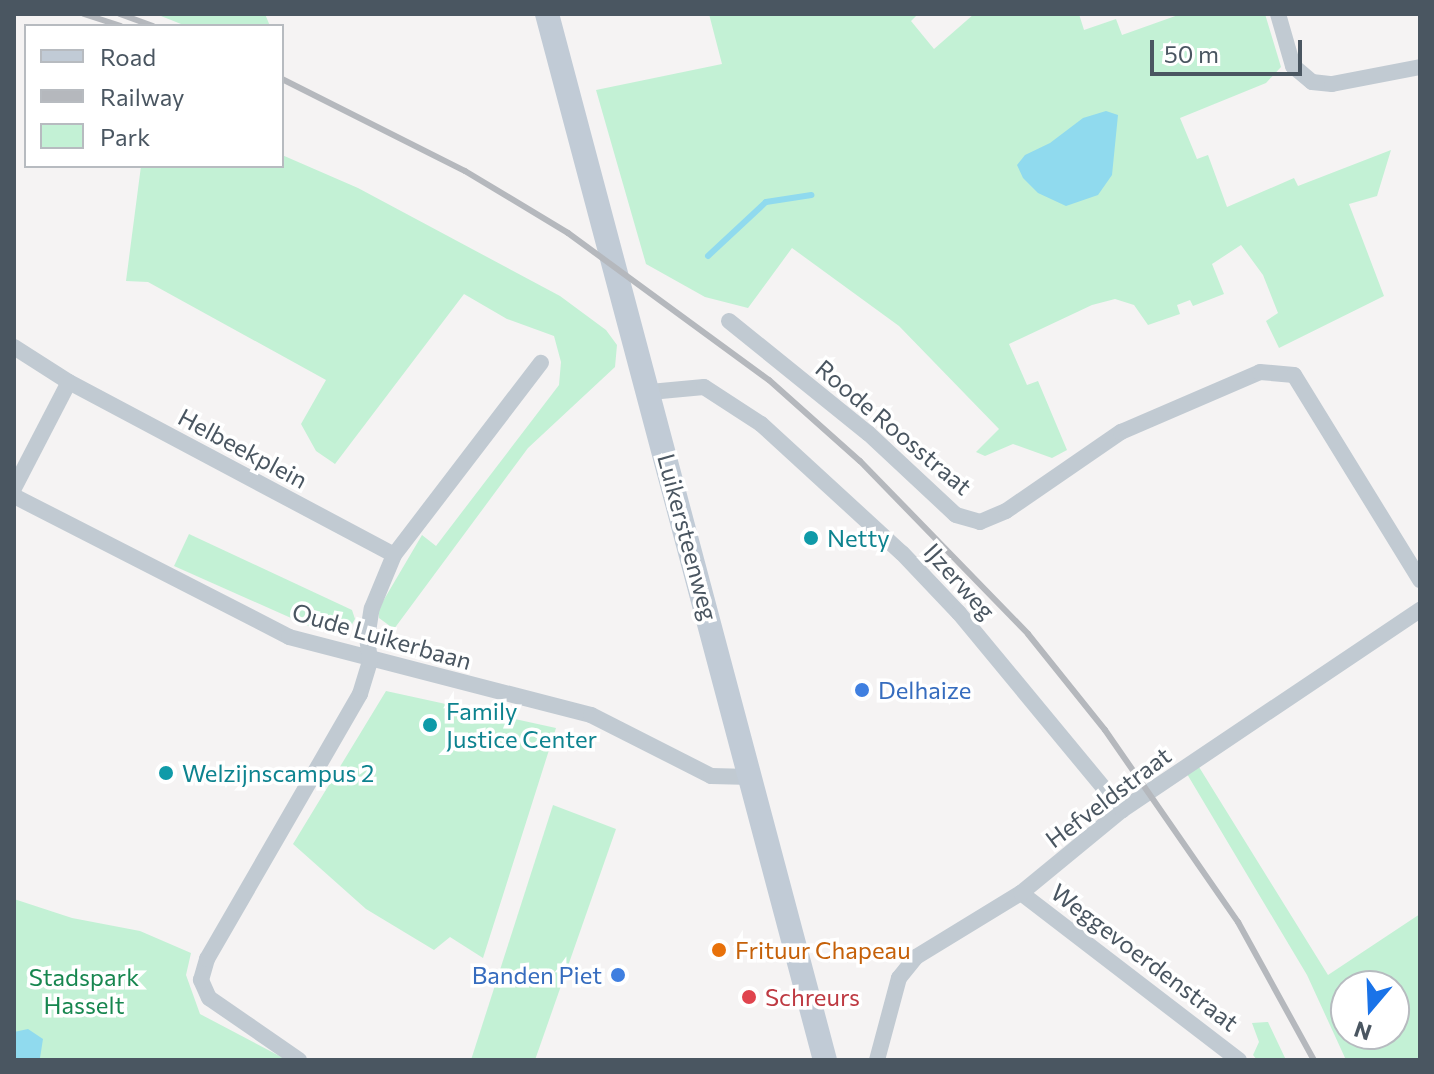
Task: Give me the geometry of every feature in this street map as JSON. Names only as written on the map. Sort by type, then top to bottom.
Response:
[{"type":"main road","name":"Luikersteenweg","points":[[547,14],[650,392],[825,1060]]},
{"type":"street","points":[[1278,14],[1293,66],[1312,82],[1332,84],[1420,67]]},
{"type":"street","name":"Roode Roosstraat","points":[[729,321],[868,433],[956,515],[980,522],[1006,511],[1121,432],[1260,372],[1294,375],[1420,580]]},
{"type":"street","name":"Helbeekplein","points":[[14,347],[69,382],[394,555]]},
{"type":"street","points":[[299,1060],[209,998],[201,980],[207,959],[360,694],[370,661],[367,638],[372,608],[394,555],[541,363]]},
{"type":"street","points":[[14,488],[69,382]]},
{"type":"street","name":"IJzerweg","points":[[650,392],[704,387],[761,424],[949,603],[1122,810]]},
{"type":"street","name":"Oude Luikerbaan","points":[[14,496],[289,637],[370,661],[591,715],[711,776],[751,777]]},
{"type":"street","name":"Hefveldstraat","points":[[877,1060],[899,978],[916,957],[1021,893],[1122,810],[1420,610]]},
{"type":"street","name":"Weggevoerdenstraat","points":[[1021,893],[1239,1060]]},
{"type":"green space","points":[[156,14],[265,14],[269,24],[181,24]]},
{"type":"green space","points":[[709,14],[918,14],[911,21],[934,49],[974,14],[1079,14],[1084,30],[1116,19],[1122,35],[1181,14],[1265,14],[1281,67],[1266,83],[1180,118],[1197,159],[1208,155],[1227,207],[1294,178],[1298,186],[1391,150],[1377,196],[1349,204],[1384,296],[1279,348],[1266,321],[1278,313],[1263,275],[1241,245],[1212,264],[1224,294],[1193,306],[1190,300],[1177,305],[1180,314],[1148,325],[1134,305],[1115,299],[1092,305],[1009,344],[1027,385],[1038,381],[1067,450],[1052,458],[1013,444],[985,456],[976,452],[999,429],[899,326],[792,248],[748,308],[705,297],[646,264],[596,90],[722,64]]},
{"type":"green space","points":[[284,156],[358,188],[560,296],[606,330],[617,345],[615,367],[528,448],[394,629],[379,618],[379,608],[422,535],[436,546],[559,385],[561,362],[554,336],[507,319],[464,294],[335,464],[316,451],[301,424],[326,380],[148,282],[126,281],[141,168],[284,168]]},
{"type":"green space","points":[[189,534],[352,610],[355,619],[350,628],[318,630],[174,566]]},
{"type":"green space","points":[[386,691],[556,728],[483,958],[450,937],[434,950],[366,909],[293,844]]},
{"type":"green space","points":[[1199,767],[1330,974],[1330,1025],[1307,975],[1187,774]]},
{"type":"green space","points":[[553,805],[616,829],[535,1060],[471,1060]]},
{"type":"green space","name":"Stadspark Hasselt","points":[[14,899],[72,918],[140,931],[191,953],[186,975],[200,1014],[287,1060],[14,1060]]},
{"type":"green space","points":[[1420,914],[1420,1060],[1346,1060],[1341,1050],[1410,1050],[1410,970],[1336,970]]},
{"type":"green space","points":[[1268,1022],[1286,1060],[1257,1060],[1253,1055],[1259,1042],[1252,1023]]},
{"type":"water","points":[[1106,111],[1118,115],[1112,175],[1098,195],[1066,206],[1038,193],[1023,178],[1017,165],[1025,155],[1050,143],[1083,118]]},
{"type":"water","points":[[28,1029],[43,1039],[40,1058],[14,1060],[14,1032]]},
{"type":"waterway","points":[[708,256],[766,202],[811,195]]},
{"type":"railway","points":[[84,14],[114,24]]},
{"type":"railway","points":[[120,14],[148,24]]},
{"type":"railway","points":[[284,80],[465,171],[568,233],[769,380],[860,461],[1028,634],[1105,730],[1238,922],[1314,1060]]},
{"type":"place","name":"Netty","points":[[811,538]]},
{"type":"place","name":"Delhaize","points":[[862,690]]},
{"type":"place","name":"Family Justice Center","points":[[430,725]]},
{"type":"place","name":"Welzijnscampus 2","points":[[166,773]]},
{"type":"place","name":"Frituur Chapeau","points":[[719,950]]},
{"type":"place","name":"Banden Piet","points":[[618,975]]},
{"type":"place","name":"Schreurs","points":[[749,997]]}]
